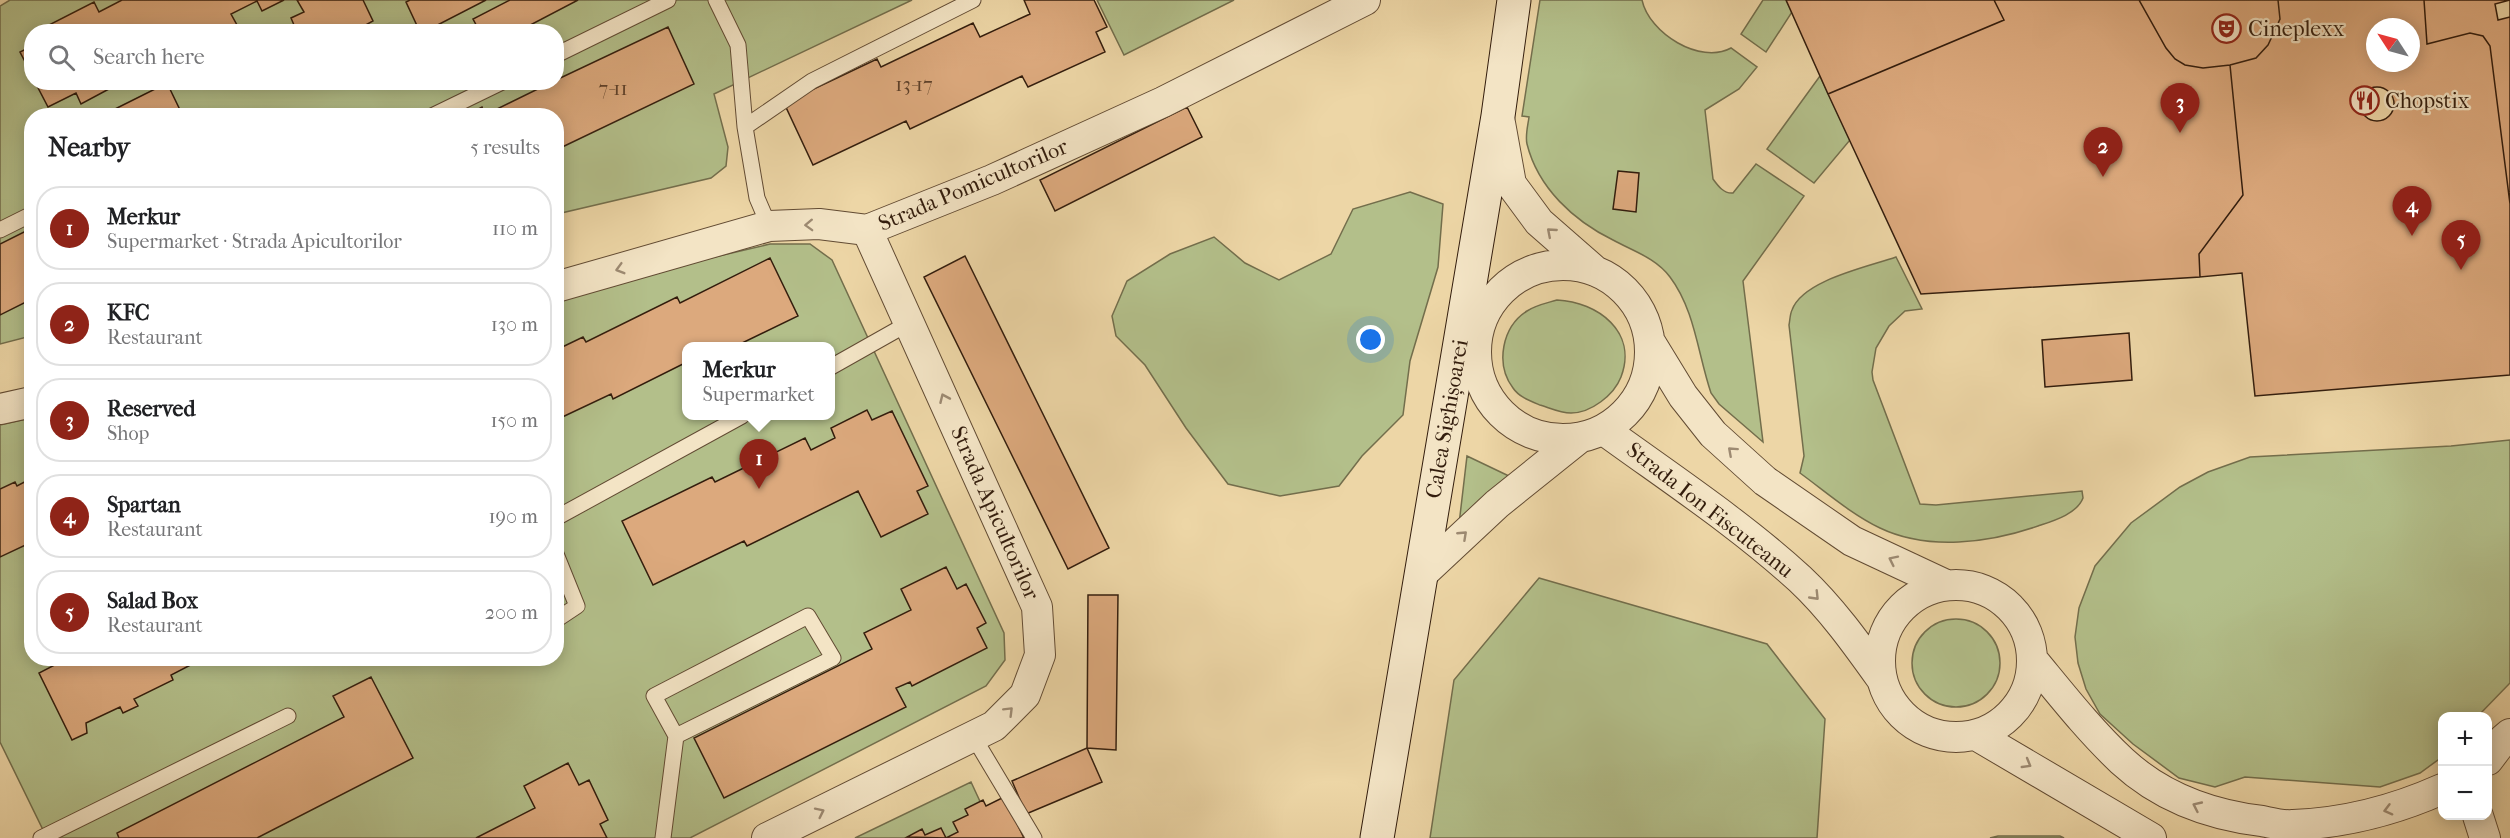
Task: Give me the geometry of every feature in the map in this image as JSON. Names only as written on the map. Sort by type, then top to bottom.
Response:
[{"type":"main road","name":"Calea Sighișoarei","points":[[1377,838],[1421,575],[1470,332],[1514,0]]},
{"type":"street","name":"Strada Pomicultorilor","points":[[564,285],[769,226],[819,224],[867,230],[992,180],[1164,102],[1365,0]]},
{"type":"street","points":[[1498,116],[1511,184],[1539,222],[1595,271],[1616,282],[1633,299],[1644,319],[1650,342],[1683,396],[1713,434],[1765,481],[1852,541],[1946,585]]},
{"type":"street","name":"Strada Apicultorilor","points":[[767,838],[994,726],[1025,695],[1040,655],[1037,607],[867,230]]},
{"type":"street","points":[[1591,434],[1554,440],[1530,434],[1509,421],[1492,404],[1481,382],[1470,332],[1502,291],[1522,276],[1545,267],[1570,265],[1595,271]]},
{"type":"street","points":[[1421,575],[1497,504],[1591,434],[1625,414],[1640,393],[1649,368],[1650,342]]},
{"type":"street","points":[[0,409],[24,404]]},
{"type":"street","name":"Strada Ion Fiscuteanu","points":[[1591,434],[1734,524],[1800,579],[1850,636],[1881,678]]},
{"type":"street","points":[[1946,585],[1971,586],[1995,595],[2015,612],[2027,634],[2032,659],[2028,684],[2017,707],[1999,724],[1976,735],[1952,738],[1928,733],[1906,720],[1890,701],[1881,678],[1879,653],[1886,629],[1900,608],[1921,593],[1946,585]]},
{"type":"street","points":[[2032,659],[2087,726],[2124,763],[2157,788],[2209,812],[2291,825],[2369,815],[2394,809],[2438,791]]},
{"type":"street","points":[[2492,753],[2510,734]]},
{"type":"street","points":[[1976,735],[2151,838]]},
{"type":"street","points":[[2479,820],[2485,838]]},
{"type":"lane","points":[[564,51],[668,0]]},
{"type":"lane","points":[[716,0],[738,45],[746,127],[757,198],[769,226]]},
{"type":"lane","points":[[746,127],[812,81],[974,0]]},
{"type":"lane","points":[[448,108],[486,90]]},
{"type":"lane","points":[[0,230],[24,218]]},
{"type":"lane","points":[[835,365],[909,323]]},
{"type":"lane","points":[[564,514],[735,420]]},
{"type":"lane","points":[[564,574],[577,606],[564,615]]},
{"type":"lane","points":[[663,838],[676,736],[654,696],[808,616],[833,658],[676,736]]},
{"type":"lane","points":[[41,838],[288,716]]},
{"type":"lane","points":[[973,736],[1034,838]]},
{"type":"green space","points":[[10,0],[912,0],[714,94],[728,147],[726,166],[711,178],[564,212],[564,108],[24,108],[24,338],[0,344],[0,6]]},
{"type":"green space","points":[[1097,0],[1234,0],[1124,55]]},
{"type":"green space","points":[[1540,0],[1642,0],[1654,24],[1678,43],[1705,52],[1719,52],[1731,48],[1757,67],[1739,89],[1705,110],[1713,179],[1722,189],[1733,193],[1756,164],[1804,196],[1743,281],[1763,442],[1719,404],[1711,393],[1691,318],[1670,277],[1651,260],[1599,232],[1572,213],[1549,189],[1532,160],[1526,134],[1529,117],[1522,116]]},
{"type":"green space","points":[[1763,0],[1786,0],[1792,12],[1766,52],[1741,34]]},
{"type":"green space","points":[[1820,76],[1850,140],[1814,183],[1767,149]]},
{"type":"green space","points":[[1410,192],[1443,204],[1438,267],[1410,361],[1403,415],[1362,456],[1339,486],[1280,496],[1228,484],[1186,428],[1145,365],[1116,336],[1112,316],[1127,281],[1170,254],[1214,237],[1245,263],[1279,280],[1331,254],[1353,209]]},
{"type":"green space","points":[[770,244],[810,244],[832,260],[1004,633],[1005,660],[986,686],[690,838],[47,838],[0,742],[0,425],[24,420],[24,666],[564,666],[564,292]]},
{"type":"green space","points":[[1896,257],[1922,309],[1905,311],[1889,326],[1876,348],[1872,372],[1920,504],[1936,505],[2082,491],[2083,498],[2080,504],[2070,513],[2044,524],[1999,537],[1959,542],[1918,540],[1899,535],[1869,522],[1800,473],[1804,456],[1789,325],[1792,310],[1798,300],[1809,290],[1822,283]]},
{"type":"green space","points":[[1557,300],[1572,302],[1600,313],[1619,333],[1624,346],[1625,361],[1618,384],[1601,402],[1579,412],[1559,411],[1518,394],[1507,378],[1504,368],[1504,346],[1518,318],[1530,309]]},
{"type":"green space","points":[[2510,440],[2510,683],[2482,712],[2438,712],[2438,760],[2420,773],[2380,787],[2245,777],[2215,787],[2179,778],[2133,744],[2100,714],[2086,689],[2078,663],[2075,637],[2079,608],[2095,566],[2131,523],[2180,487],[2208,472],[2250,457],[2451,446]]},
{"type":"green space","points":[[1467,456],[1511,477],[1459,524]]},
{"type":"green space","points":[[1539,578],[1767,644],[1825,719],[1817,838],[1430,838],[1454,680]]},
{"type":"green space","points":[[1956,619],[1973,623],[1987,632],[1996,646],[2000,663],[1996,680],[1987,694],[1973,703],[1956,707],[1939,703],[1925,694],[1916,680],[1912,663],[1916,646],[1925,632],[1939,623]]},
{"type":"green space","points":[[971,782],[997,838],[855,838]]},
{"type":"green space","points":[[2060,836],[2064,838],[1990,838]]},
{"type":"building","points":[[122,0],[284,0],[262,11],[257,1],[231,14],[236,24],[51,24],[94,2],[99,12]]},
{"type":"building","points":[[297,0],[363,0],[373,21],[368,24],[294,24],[291,18],[304,12]]},
{"type":"building","points":[[410,0],[486,0],[440,24],[416,24],[406,2]]},
{"type":"building","points":[[510,0],[578,0],[532,24],[476,24],[473,19]]},
{"type":"building","points":[[1024,0],[1094,0],[1107,27],[1096,32],[1105,52],[1028,87],[1022,76],[910,129],[906,121],[813,165],[784,103],[877,59],[881,67],[973,23],[980,37],[1030,14]]},
{"type":"building","points":[[1786,0],[1994,0],[2004,20],[1828,94]]},
{"type":"building","points":[[1994,0],[2139,0],[2166,48],[2175,59],[2185,65],[2203,68],[2230,65],[2243,195],[2199,254],[2200,277],[1921,294],[1828,94],[2004,20]]},
{"type":"building","points":[[2139,0],[2278,0],[2280,19],[2268,45],[2256,58],[2230,65],[2203,68],[2185,65],[2175,59],[2166,48]]},
{"type":"building","points":[[2278,0],[2424,0],[2427,44],[2470,33],[2483,36],[2490,46],[2510,204],[2510,375],[2255,396],[2242,273],[2200,277],[2199,254],[2243,195],[2230,65],[2256,58],[2268,45],[2280,19]]},
{"type":"building","points":[[2424,0],[2510,0],[2510,204],[2490,46],[2483,36],[2470,33],[2427,44]]},
{"type":"building","points":[[2510,0],[2510,17],[2498,20],[2495,4]]},
{"type":"building","points":[[668,27],[694,84],[564,146],[564,108],[499,108],[536,90],[564,90],[564,76]]},
{"type":"building","points":[[2377,87],[2389,92],[2394,104],[2389,116],[2377,121],[2365,116],[2360,104],[2365,92]]},
{"type":"building","points":[[39,90],[107,90],[81,104],[76,93],[48,107]]},
{"type":"building","points":[[153,90],[170,90],[179,108],[117,108]]},
{"type":"building","points":[[1187,107],[1202,137],[1055,211],[1040,180]]},
{"type":"building","points":[[1618,171],[1639,173],[1636,212],[1613,209]]},
{"type":"building","points":[[24,232],[24,303],[0,315],[0,244]]},
{"type":"building","points":[[965,256],[1109,548],[1068,569],[924,277]]},
{"type":"building","points":[[770,258],[798,316],[744,342],[682,342],[682,364],[613,399],[611,394],[564,416],[564,346],[583,337],[586,342],[677,297],[680,303]]},
{"type":"building","points":[[2129,333],[2132,380],[2045,387],[2042,340]]},
{"type":"building","points":[[867,410],[872,420],[892,411],[928,486],[917,491],[928,514],[881,537],[858,491],[747,546],[744,541],[653,585],[622,521],[712,477],[715,482],[805,438],[811,450],[835,438],[831,428]]},
{"type":"building","points":[[15,482],[17,486],[24,482],[24,546],[0,557],[0,489]]},
{"type":"building","points":[[946,567],[957,589],[966,584],[986,623],[977,628],[987,648],[912,686],[910,682],[896,688],[906,707],[724,798],[694,738],[872,649],[864,633],[911,610],[901,589]]},
{"type":"building","points":[[1088,595],[1118,595],[1116,750],[1087,748]]},
{"type":"building","points":[[53,666],[188,666],[171,675],[173,680],[134,699],[138,706],[123,713],[120,707],[86,723],[87,733],[72,740],[39,673]]},
{"type":"building","points":[[371,677],[413,758],[257,838],[119,838],[117,833],[344,717],[333,696]]},
{"type":"building","points":[[1087,748],[1102,782],[1026,814],[1012,781]]},
{"type":"building","points":[[568,763],[579,785],[589,780],[608,820],[600,824],[607,838],[476,838],[535,808],[524,786]]},
{"type":"building","points":[[1004,797],[1024,838],[946,838],[958,832],[953,822],[968,815],[965,809],[983,800],[986,806]]},
{"type":"building","points":[[941,828],[946,838],[907,837],[922,829],[925,835]]},
{"type":"place","name":"Cineplexx","points":[[2227,29]]},
{"type":"place","name":"Chopstix","points":[[2364,101]]},
{"type":"place","name":"Reserved","points":[[2180,133]]},
{"type":"place","name":"KFC","points":[[2103,177]]},
{"type":"place","name":"Spartan","points":[[2412,236]]},
{"type":"place","name":"Salad Box","points":[[2461,270]]},
{"type":"place","name":"Merkur","points":[[759,489]]}]
